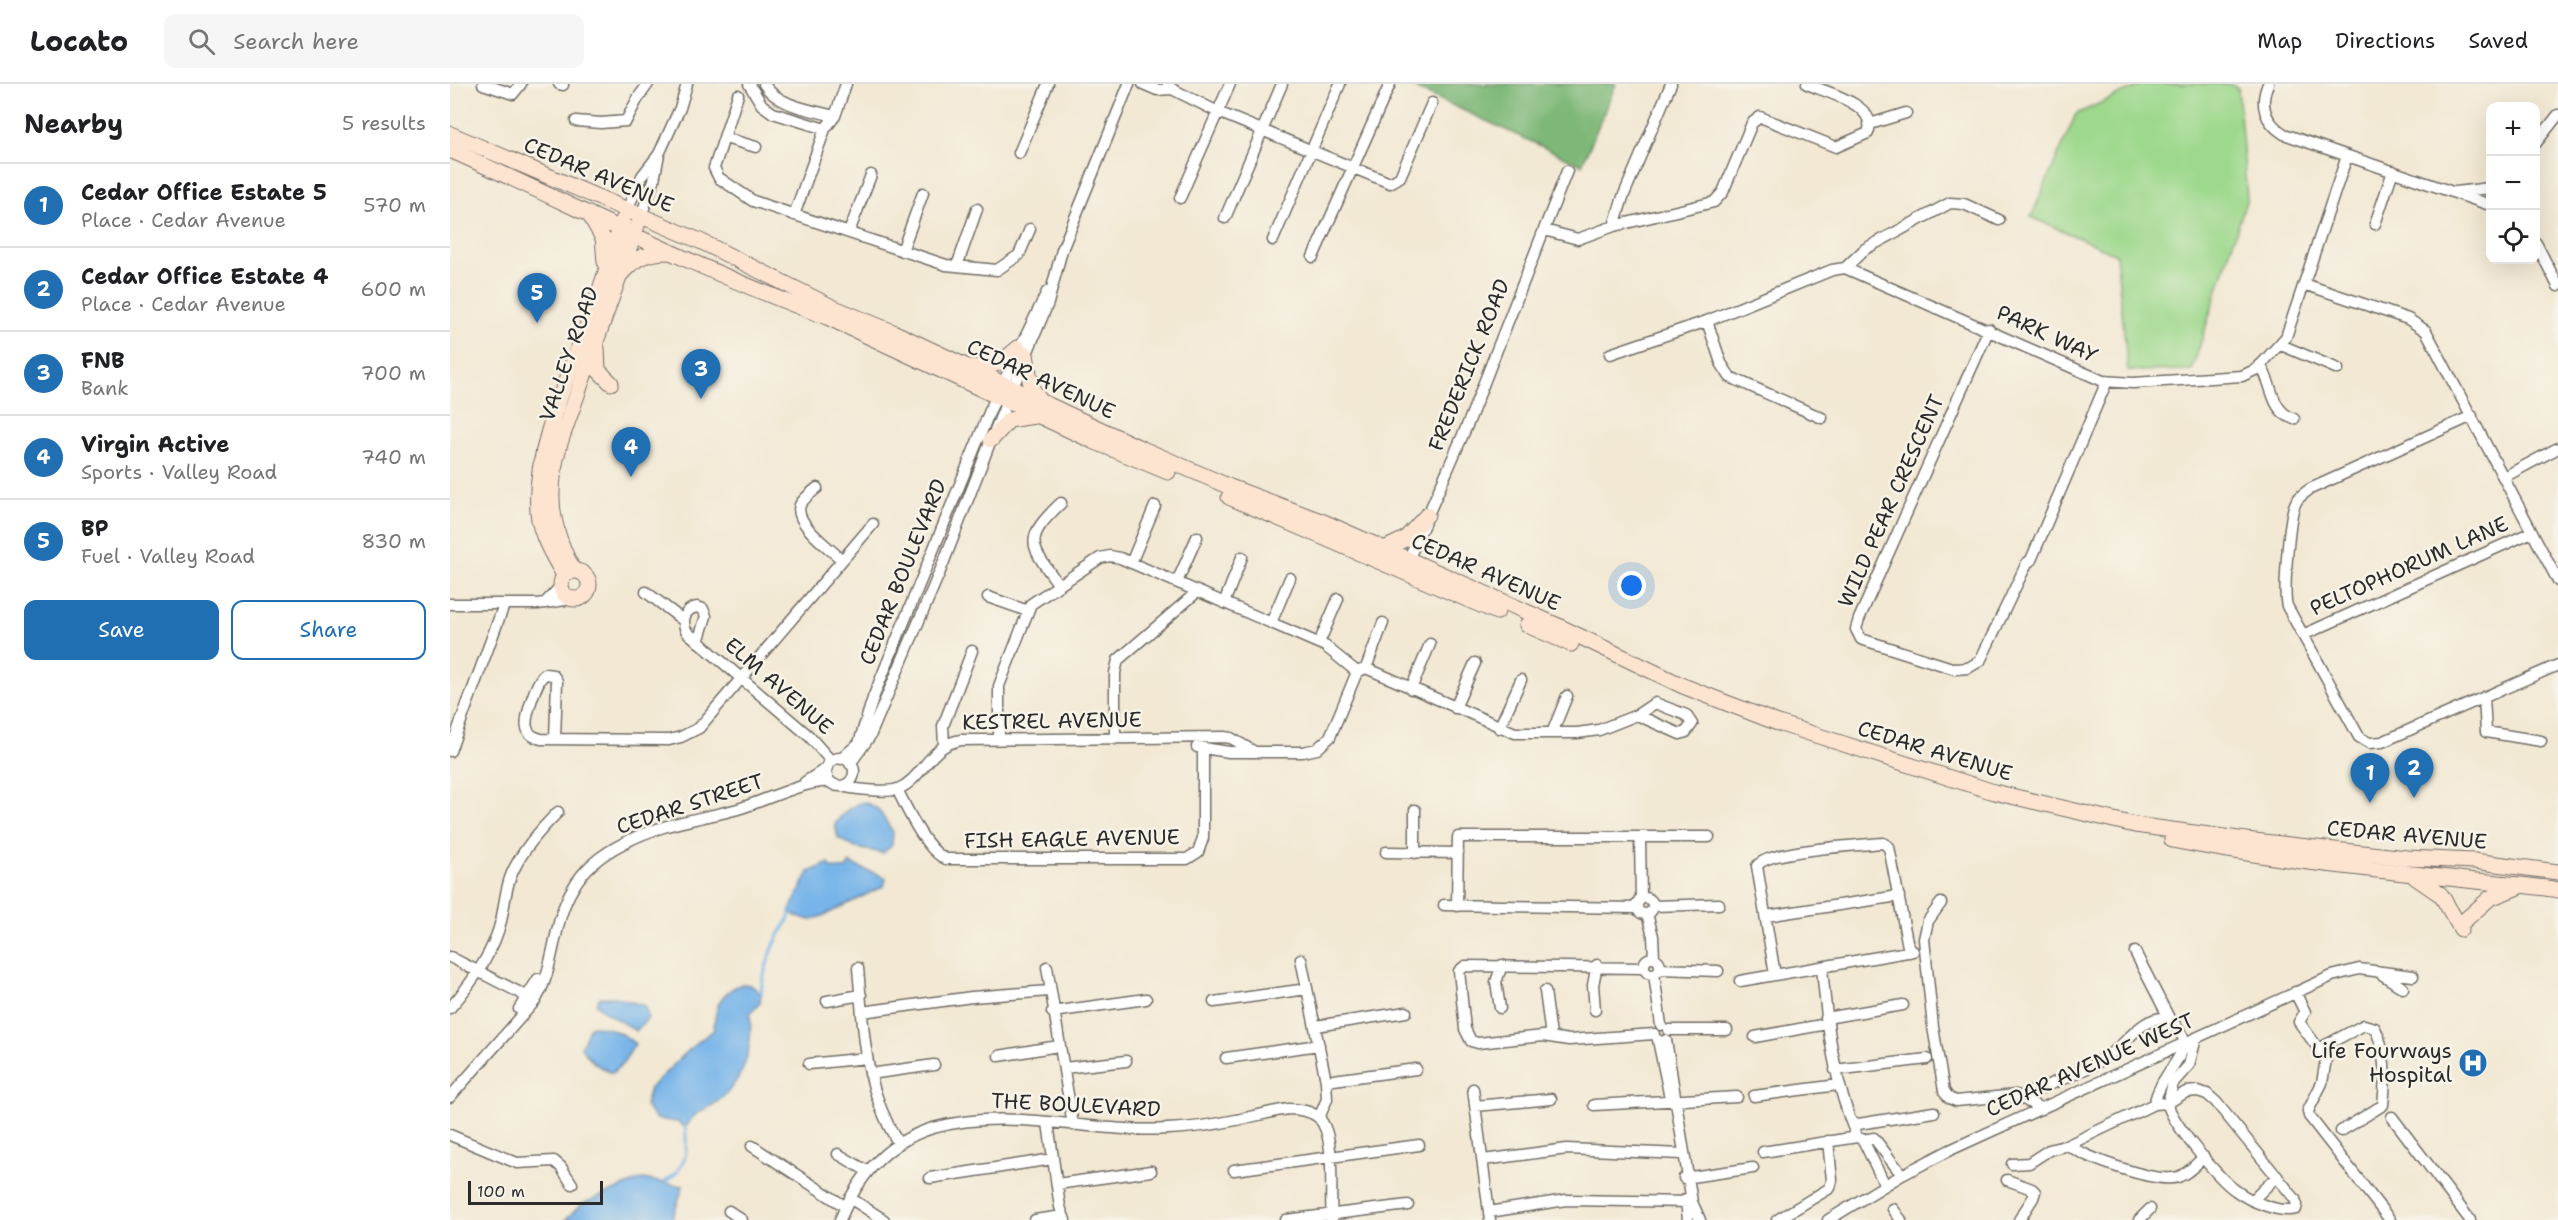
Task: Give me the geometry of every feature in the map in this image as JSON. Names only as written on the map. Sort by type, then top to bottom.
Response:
[{"type":"main road","name":"CEDAR AVENUE","points":[[450,134],[700,241],[832,307],[893,332],[1041,409],[1193,472],[1326,523],[1382,550],[1405,567],[1635,672],[1784,732],[1939,782],[2117,829],[2220,849],[2558,890]]},
{"type":"main road","name":"CEDAR AVENUE","points":[[450,150],[788,303],[827,317],[936,369],[1005,392]]},
{"type":"main road","name":"VALLEY ROAD","points":[[566,577],[552,553],[541,525],[538,500],[566,383],[634,213]]},
{"type":"main road","points":[[589,214],[603,238],[612,272],[645,254],[673,252]]},
{"type":"main road","name":"VALLEY ROAD","points":[[546,474],[560,443],[597,342],[612,272]]},
{"type":"main road","points":[[597,342],[597,366],[600,373],[611,383]]},
{"type":"main road","points":[[963,367],[982,369],[997,365],[1022,351],[1031,387],[1041,409],[1009,420],[991,440]]},
{"type":"main road","name":"CEDAR AVENUE","points":[[1041,409],[1093,441],[1556,626],[1683,686],[1789,726],[1994,792],[2135,825],[2257,842],[2407,858],[2474,861],[2558,872]]},
{"type":"main road","points":[[1382,550],[1405,539],[1427,515]]},
{"type":"main road","points":[[583,573],[587,577],[589,587],[582,597],[572,599],[564,595],[566,577],[583,573]]},
{"type":"main road","points":[[2409,873],[2441,895],[2462,925],[2490,898],[2527,885]]},
{"type":"street","points":[[483,84],[510,94],[516,92],[521,84]]},
{"type":"street","points":[[576,121],[601,123],[626,121],[648,84]]},
{"type":"street","name":"VALLEY ROAD","points":[[634,213],[642,176],[658,154],[680,108],[687,84]]},
{"type":"street","points":[[750,84],[762,105],[773,113],[825,129]]},
{"type":"street","points":[[764,84],[778,99],[835,117]]},
{"type":"street","points":[[794,214],[825,129],[835,117],[846,84]]},
{"type":"street","points":[[1019,153],[1048,84]]},
{"type":"street","points":[[1005,392],[1037,309],[1052,285],[1074,218],[1129,84]]},
{"type":"street","points":[[1143,84],[1157,90],[1170,86],[1218,112],[1384,183],[1390,183],[1400,177],[1432,103]]},
{"type":"street","points":[[1180,198],[1230,84]]},
{"type":"street","points":[[1225,218],[1282,84]]},
{"type":"street","points":[[1274,240],[1340,84]]},
{"type":"street","points":[[1313,257],[1354,170],[1390,84]]},
{"type":"street","points":[[1614,226],[1623,197],[1671,84]]},
{"type":"street","points":[[1544,230],[1576,240],[1614,226],[1717,200],[1723,192],[1752,123],[1760,117],[1770,119],[1836,147],[1868,133],[1870,124],[1868,116],[1861,108],[1808,84]]},
{"type":"street","points":[[2268,84],[2263,101],[2266,117],[2284,134],[2486,203]]},
{"type":"street","points":[[738,95],[714,168],[719,178],[749,199],[944,265],[997,270],[1015,259],[1023,249],[1030,229]]},
{"type":"street","points":[[1870,124],[1906,114]]},
{"type":"street","points":[[2540,137],[2558,114]]},
{"type":"street","points":[[725,138],[756,147]]},
{"type":"street","name":"PARK WAY","points":[[1845,268],[1989,329],[2089,376],[2107,381],[2133,383],[2247,375],[2281,345],[2289,331],[2347,156]]},
{"type":"street","name":"FREDERICK ROAD","points":[[1405,567],[1469,422],[1567,171]]},
{"type":"street","points":[[2375,224],[2393,171]]},
{"type":"street","points":[[849,232],[871,174]]},
{"type":"street","points":[[2456,192],[2486,188]]},
{"type":"street","points":[[902,251],[923,193]]},
{"type":"street","points":[[1610,354],[1707,321],[1832,270],[1845,268],[1865,249],[1950,202],[1964,204],[1999,220]]},
{"type":"street","points":[[957,266],[977,209]]},
{"type":"street","points":[[2540,252],[2558,286]]},
{"type":"street","points":[[2304,284],[2408,319],[2422,327],[2434,343],[2558,581]]},
{"type":"street","points":[[1707,321],[1721,363],[1730,377],[1822,418]]},
{"type":"street","name":"WILD PEAR CRESCENT","points":[[1989,329],[1859,619],[1857,633],[1861,639],[1955,669],[1976,665],[1984,654],[2027,562],[2026,558],[2043,526],[2056,491],[2060,488],[2107,381]]},
{"type":"street","points":[[2281,345],[2338,369]]},
{"type":"street","points":[[2260,365],[2268,378],[2275,404],[2281,412],[2294,418]]},
{"type":"street","name":"CEDAR BOULEVARD","points":[[837,763],[870,736],[991,440],[1005,392]]},
{"type":"street","name":"CEDAR BOULEVARD","points":[[837,763],[859,743],[870,706],[891,654],[1005,392]]},
{"type":"street","points":[[2472,416],[2310,489],[2296,500],[2293,510],[2285,597],[2356,733],[2366,742],[2382,742],[2558,665]]},
{"type":"street","points":[[2504,477],[2558,448]]},
{"type":"street","points":[[816,488],[801,505],[800,516],[813,534],[842,560]]},
{"type":"street","points":[[1059,585],[1038,555],[1034,543],[1039,526],[1061,503]]},
{"type":"street","points":[[1131,563],[1155,506]]},
{"type":"street","points":[[555,739],[557,681],[553,675],[545,674],[539,679],[527,717],[527,728],[533,736],[555,739],[669,740],[681,737],[705,723],[742,676],[873,524]]},
{"type":"street","name":"PELTOPHORUM LANE","points":[[2303,635],[2532,532]]},
{"type":"street","points":[[1177,582],[1197,537]]},
{"type":"street","points":[[999,740],[999,686],[1034,600],[1104,556],[1116,556],[1177,582],[1318,643],[1361,670],[1515,733],[1599,730],[1636,715]]},
{"type":"street","points":[[1224,603],[1242,557]]},
{"type":"street","points":[[545,603],[566,577]]},
{"type":"street","points":[[1271,623],[1290,578]]},
{"type":"street","name":"ELM AVENUE","points":[[646,592],[684,621],[687,633],[742,676],[837,763]]},
{"type":"street","points":[[1115,739],[1115,673],[1118,660],[1197,592]]},
{"type":"street","points":[[988,597],[1028,611]]},
{"type":"street","points":[[450,604],[504,605],[572,599]]},
{"type":"street","points":[[1318,643],[1338,599]]},
{"type":"street","points":[[450,751],[504,605]]},
{"type":"street","name":"ELM AVENUE","points":[[684,621],[690,609],[697,607],[703,609],[706,619],[698,642]]},
{"type":"street","points":[[1189,739],[1203,750],[1255,753],[1307,752],[1323,745],[1332,733],[1383,623]]},
{"type":"street","points":[[1411,689],[1430,644]]},
{"type":"street","points":[[944,745],[943,726],[972,651]]},
{"type":"street","points":[[891,654],[903,659]]},
{"type":"street","points":[[1455,708],[1474,663]]},
{"type":"street","points":[[1499,728],[1521,680]]},
{"type":"street","points":[[1552,733],[1567,696]]},
{"type":"street","points":[[2484,697],[2486,732],[2541,741]]},
{"type":"street","name":"KESTREL AVENUE","points":[[897,789],[919,771],[944,745],[961,740],[1229,737],[1255,753]]},
{"type":"street","name":"FISH EAGLE AVENUE","points":[[897,789],[927,841],[938,855],[946,860],[1187,859],[1198,852],[1203,838],[1203,750]]},
{"type":"street","points":[[864,788],[852,778],[853,773],[837,763],[827,778],[835,784],[864,788],[897,789]]},
{"type":"street","name":"CEDAR STREET","points":[[450,1097],[542,986],[558,921],[569,895],[589,867],[606,853],[634,838],[792,787],[837,763]]},
{"type":"street","name":"CEDAR STREET","points":[[692,819],[739,808],[811,784],[849,782],[852,778]]},
{"type":"street","points":[[1415,810],[1415,853]]},
{"type":"street","points":[[450,1008],[486,960],[501,923],[514,868],[538,834],[558,812]]},
{"type":"street","points":[[1457,906],[1458,837],[1709,837]]},
{"type":"street","points":[[1639,903],[1640,837]]},
{"type":"street","points":[[1740,981],[1822,967],[1911,951],[1892,852],[1883,843],[1805,851],[1764,859],[1757,866],[1775,975]]},
{"type":"street","points":[[1386,852],[1458,853]]},
{"type":"street","points":[[1766,916],[1899,896]]},
{"type":"street","points":[[1444,905],[1639,903],[1649,899],[1649,974],[1657,971],[1718,971]]},
{"type":"street","points":[[1941,903],[1928,921],[1924,939],[1933,1027],[1944,1091],[1949,1098],[1956,1101],[2011,1095],[2020,1097],[2042,1109]]},
{"type":"street","points":[[1650,910],[1719,904]]},
{"type":"street","points":[[2135,952],[2170,1020],[2191,1040]]},
{"type":"street","points":[[450,957],[532,999]]},
{"type":"street","points":[[1301,959],[1326,1081],[1326,1104],[1319,1118],[1327,1136],[1330,1156],[1332,1217]]},
{"type":"street","points":[[1648,962],[1597,965],[1466,966],[1459,971],[1467,1036],[1471,1041],[1478,1043],[1551,1036],[1569,1040],[1727,1030]]},
{"type":"street","points":[[1500,1008],[1496,982],[1502,965]]},
{"type":"street","points":[[1595,1010],[1593,985],[1597,965]]},
{"type":"street","points":[[1047,967],[1052,1012],[1073,1125]]},
{"type":"street","points":[[1822,967],[1827,1021],[1838,1084],[1852,1125],[1886,1185]]},
{"type":"street","points":[[858,968],[870,1074],[880,1109],[898,1143]]},
{"type":"street","name":"CEDAR AVENUE WEST","points":[[1828,1220],[1902,1175],[1950,1150],[2295,992],[2344,972],[2359,969],[2413,976]]},
{"type":"street","points":[[1657,971],[1662,1034],[1687,1178],[1688,1220]]},
{"type":"street","points":[[2378,971],[2403,988]]},
{"type":"street","points":[[1214,1002],[1307,989]]},
{"type":"street","points":[[862,1012],[1049,991]]},
{"type":"street","points":[[1545,991],[1551,1036]]},
{"type":"street","points":[[2295,992],[2305,1012],[2299,1022],[2326,1059],[2322,1083],[2308,1111],[2309,1116],[2390,1220]]},
{"type":"street","points":[[827,1001],[861,995]]},
{"type":"street","name":"CEDAR STREET","points":[[450,1088],[532,999]]},
{"type":"street","points":[[1052,1012],[1146,999]]},
{"type":"street","points":[[1755,1037],[1903,1005]]},
{"type":"street","points":[[1316,1026],[1406,1012]]},
{"type":"street","points":[[2020,1097],[2107,1057],[2149,1021],[2161,1017],[2170,1020]]},
{"type":"street","points":[[2320,1048],[2364,1025],[2375,1028],[2382,1040],[2384,1053],[2382,1105],[2341,1131]]},
{"type":"street","points":[[2012,1164],[2029,1163],[2049,1150],[2068,1145],[2154,1104],[2168,1102],[2190,1091],[2203,1092],[2211,1096],[2277,1176],[2295,1199],[2296,1209],[2273,1207],[2235,1190],[2204,1157],[2170,1114],[2168,1102],[2173,1083],[2189,1065],[2191,1040]]},
{"type":"street","points":[[2154,1104],[2162,1080],[2191,1040]]},
{"type":"street","points":[[1226,1058],[1319,1045]]},
{"type":"street","points":[[999,1056],[1058,1046]]},
{"type":"street","points":[[809,1064],[867,1058]]},
{"type":"street","points":[[1835,1070],[1927,1059]]},
{"type":"street","points":[[1064,1068],[1126,1061]]},
{"type":"street","points":[[870,1074],[934,1065]]},
{"type":"street","points":[[1326,1081],[1416,1069]]},
{"type":"street","points":[[1755,1096],[1838,1084]]},
{"type":"street","points":[[1473,1089],[1490,1216],[1566,1200],[1689,1202]]},
{"type":"street","points":[[1594,1105],[1737,1097]]},
{"type":"street","points":[[1475,1106],[1551,1099]]},
{"type":"street","points":[[1674,1101],[1681,1154],[1687,1178]]},
{"type":"street","name":"THE BOULEVARD","points":[[840,1220],[867,1172],[884,1152],[898,1143],[932,1129],[970,1121],[1007,1119],[1124,1130],[1166,1129],[1234,1121],[1290,1109],[1308,1112],[1319,1118]]},
{"type":"street","points":[[1852,1125],[1934,1112]]},
{"type":"street","points":[[2392,1117],[2470,1220]]},
{"type":"street","points":[[1035,1220],[1064,1218],[1048,1123]]},
{"type":"street","points":[[450,1135],[510,1162],[526,1164],[554,1161],[561,1167],[572,1184]]},
{"type":"street","points":[[1763,1152],[1827,1142],[1874,1138],[1902,1175]]},
{"type":"street","points":[[1777,1220],[1830,1188],[1832,1180],[1827,1142]]},
{"type":"street","points":[[1234,1170],[1419,1145]]},
{"type":"street","points":[[2068,1145],[2099,1162],[2166,1178],[2182,1175],[2204,1157]]},
{"type":"street","points":[[752,1146],[848,1203],[884,1220]]},
{"type":"street","points":[[1483,1160],[1567,1149],[1681,1154]]},
{"type":"street","points":[[838,1154],[867,1172]]},
{"type":"street","points":[[930,1178],[1053,1159]]},
{"type":"street","points":[[1687,1178],[1753,1168]]},
{"type":"street","points":[[1057,1184],[1151,1171]]},
{"type":"street","points":[[2253,1200],[2277,1176]]},
{"type":"street","points":[[2007,1180],[2035,1192],[2019,1220]]},
{"type":"street","points":[[1689,1202],[1700,1220]]},
{"type":"street","points":[[1286,1220],[1332,1217],[1408,1205]]},
{"type":"street","points":[[1893,1209],[1901,1220]]},
{"type":"street","points":[[2139,1220],[2150,1209]]},
{"type":"street","points":[[729,1211],[742,1220]]},
{"type":"green space","points":[[1406,84],[1616,84],[1582,165]]},
{"type":"green space","points":[[2143,84],[2229,84],[2238,88],[2247,198],[2192,370],[2128,371],[2116,254],[2031,217],[2076,114]]},
{"type":"water","points":[[865,802],[878,809],[893,832],[892,845],[883,853],[856,848],[838,838],[835,824],[841,816],[855,805]]},
{"type":"water","points":[[829,863],[831,868],[846,869],[850,863],[882,876],[886,878],[884,886],[811,920],[795,916],[790,910],[809,872]]},
{"type":"water","points":[[742,984],[751,985],[761,994],[760,1003],[750,1014],[748,1051],[741,1073],[734,1084],[717,1102],[695,1115],[685,1127],[677,1122],[656,1119],[645,1106],[650,1088],[696,1043],[714,1030],[717,1008],[723,996]]},
{"type":"water","points":[[600,997],[615,997],[646,1006],[648,1018],[636,1031],[606,1013],[596,1004]]},
{"type":"water","points":[[590,1026],[614,1030],[635,1044],[623,1063],[612,1073],[594,1063],[581,1047]]},
{"type":"water","points":[[642,1179],[683,1186],[672,1220],[565,1220],[582,1204]]},
{"type":"waterway","points":[[761,994],[770,956],[788,921],[790,910]]},
{"type":"waterway","points":[[665,1182],[678,1170],[685,1157],[685,1125]]},
{"type":"place","name":"BP","points":[[537,323]]},
{"type":"place","name":"FNB","points":[[701,399]]},
{"type":"place","name":"Virgin Active","points":[[631,477]]},
{"type":"place","name":"Cedar Office Estate 4","points":[[2414,798]]},
{"type":"place","name":"Cedar Office Estate 5","points":[[2370,803]]},
{"type":"place","name":"Life Fourways Hospital","points":[[2473,1063]]}]
